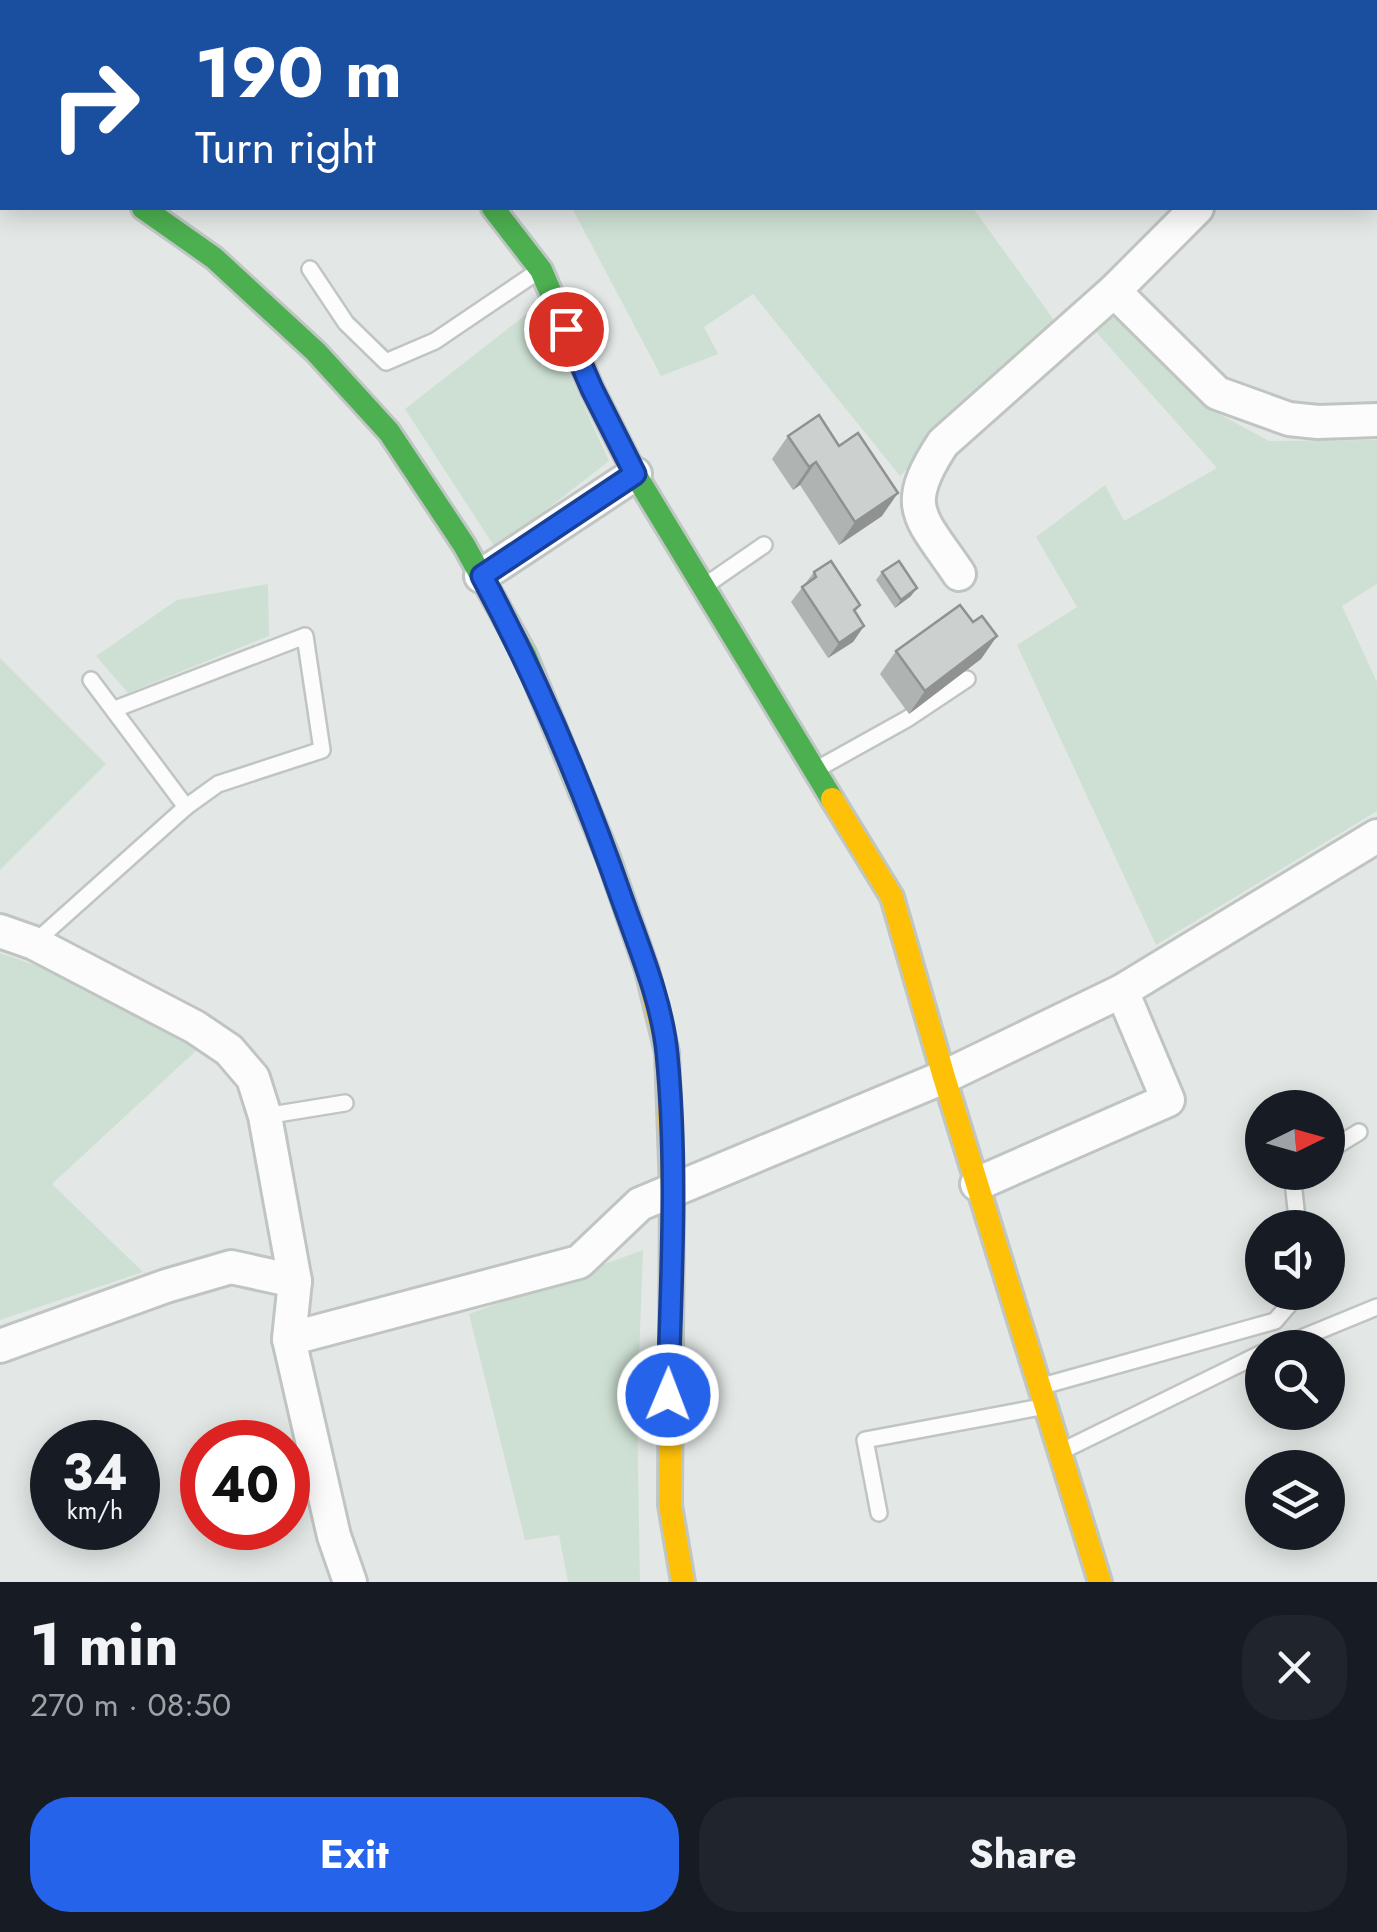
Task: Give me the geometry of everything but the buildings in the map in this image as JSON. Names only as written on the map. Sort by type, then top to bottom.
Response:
[{"type":"street","points":[[146,210],[214,258],[316,352],[390,432],[482,576],[525,655],[608,857],[647,970],[667,1052],[672,1190],[670,1505],[683,1582]]},
{"type":"street","points":[[495,210],[540,270],[592,389],[635,474],[892,897],[1100,1582]]},
{"type":"street","points":[[959,574],[923,521],[916,499],[926,469],[944,443],[1114,291],[1195,210]]},
{"type":"street","points":[[1114,291],[1217,393],[1288,418],[1318,422],[1377,420]]},
{"type":"street","points":[[482,576],[635,474]]},
{"type":"street","points":[[289,1339],[579,1262],[640,1204],[944,1076],[1122,991],[1377,836]]},
{"type":"street","points":[[0,931],[34,943],[195,1027],[230,1050],[253,1078],[265,1116],[296,1281],[289,1339],[334,1536],[350,1582]]},
{"type":"street","points":[[977,1184],[1168,1100],[1122,991]]},
{"type":"street","points":[[0,1346],[166,1286],[231,1268],[296,1281]]},
{"type":"lane","points":[[310,269],[346,323],[386,362],[435,341],[540,270]]},
{"type":"lane","points":[[703,588],[764,545]]},
{"type":"lane","points":[[34,943],[186,807],[218,784],[322,750],[305,636],[115,709]]},
{"type":"lane","points":[[815,770],[967,679]]},
{"type":"lane","points":[[91,680],[186,807]]},
{"type":"lane","points":[[265,1116],[344,1103]]},
{"type":"lane","points":[[1345,1141],[1359,1132]]},
{"type":"lane","points":[[1321,1330],[1377,1307]]},
{"type":"lane","points":[[879,1513],[865,1440],[1042,1397],[1275,1321],[1284,1310]]},
{"type":"lane","points":[[1058,1453],[1245,1361]]},
{"type":"green space","points":[[573,210],[974,210],[1054,320],[900,476],[753,294],[704,327],[718,354],[661,376]]},
{"type":"green space","points":[[538,305],[609,461],[496,549],[405,409]]},
{"type":"green space","points":[[1118,311],[1208,408],[1269,441],[1377,440],[1377,584],[1342,606],[1377,682],[1377,811],[1156,945],[1017,645],[1077,607],[1036,537],[1105,485],[1124,521],[1217,468],[1096,332]]},
{"type":"green space","points":[[268,584],[269,636],[128,693],[96,656],[177,600]]},
{"type":"green space","points":[[0,658],[106,764],[0,870]]},
{"type":"green space","points":[[0,953],[64,975],[199,1048],[52,1184],[143,1272],[0,1320]]},
{"type":"green space","points":[[643,1250],[637,1410],[640,1582],[568,1582],[559,1535],[525,1540],[469,1314]]},
{"type":"traffic: fast","points":[[146,210],[214,258],[316,352],[389,432],[464,545],[525,655],[581,792]]},
{"type":"traffic: fast","points":[[495,210],[541,270],[592,389],[635,474],[832,799]]},
{"type":"traffic: slow","points":[[581,792],[647,970],[667,1052],[672,1190],[670,1505],[683,1582]]},
{"type":"traffic: slow","points":[[832,799],[892,897],[1100,1582]]},
{"type":"route","points":[[566,329],[635,474],[482,576],[525,655],[608,857],[647,970],[667,1052],[672,1190],[668,1395]]}]
